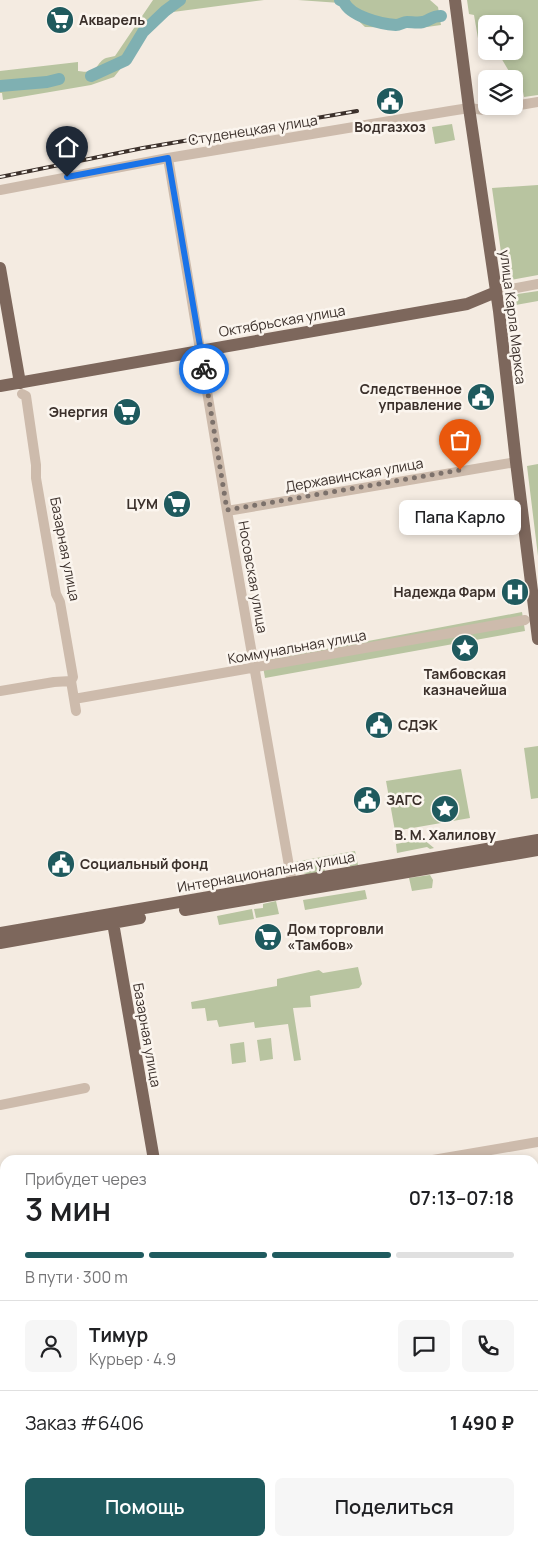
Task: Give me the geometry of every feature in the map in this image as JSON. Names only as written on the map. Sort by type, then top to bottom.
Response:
[{"type":"main road","name":"улица Карла Маркса","points":[[455,0],[496,292],[538,639]]},
{"type":"main road","name":"Базарная улица","points":[[0,268],[21,388]]},
{"type":"main road","name":"Октябрьская улица","points":[[0,386],[21,388],[201,350],[467,304],[496,292]]},
{"type":"main road","name":"Интернациональная улица","points":[[293,888],[538,840]]},
{"type":"main road","name":"Интернациональная улица","points":[[0,943],[112,919],[293,888],[538,850]]},
{"type":"main road","name":"Базарная улица","points":[[112,919],[153,1155]]},
{"type":"main road","name":"Интернациональная улица","points":[[0,933],[112,919]]},
{"type":"street","name":"Студенецкая улица","points":[[523,104],[538,102]]},
{"type":"street","name":"Студенецкая улица","points":[[0,190],[168,158],[469,108],[478,109]]},
{"type":"street","name":"Носовская улица","points":[[168,158],[293,888]]},
{"type":"street","name":"Октябрьская улица","points":[[496,292],[538,284]]},
{"type":"street","name":"Базарная улица","points":[[21,388],[26,396],[36,465],[36,478],[56,594],[60,602],[73,677],[71,681],[76,711]]},
{"type":"street","name":"Державинская улица","points":[[227,510],[516,462]]},
{"type":"street","name":"Коммунальная улица","points":[[74,700],[525,620]]},
{"type":"street","points":[[0,691],[71,681]]},
{"type":"street","points":[[0,1105],[85,1088]]},
{"type":"street","points":[[461,1155],[538,1142]]},
{"type":"green space","points":[[153,0],[264,0],[173,12],[143,34],[126,62],[114,77],[91,85],[3,100],[2,93],[0,93],[0,71],[78,62],[78,71],[93,70],[102,60],[115,56]]},
{"type":"green space","points":[[298,0],[430,0],[438,7],[441,25],[420,28],[365,27],[340,3]]},
{"type":"green space","points":[[467,0],[538,0],[538,95],[524,97],[523,70],[508,70],[502,60],[523,60],[523,15],[478,15],[478,38],[474,15],[469,14]]},
{"type":"green space","points":[[452,124],[455,140],[435,144],[432,127]]},
{"type":"green space","points":[[538,185],[538,275],[505,281],[492,188]]},
{"type":"green space","points":[[538,291],[538,301],[510,306],[509,299],[511,295]]},
{"type":"green space","points":[[538,464],[538,556],[527,466]]},
{"type":"green space","points":[[522,612],[525,631],[265,678],[262,661]]},
{"type":"green space","points":[[538,746],[538,798],[531,799],[524,748]]},
{"type":"green space","points":[[461,769],[470,818],[395,831],[386,781]]},
{"type":"green space","points":[[423,839],[434,848],[430,849],[427,847],[397,853],[396,844]]},
{"type":"green space","points":[[355,851],[358,865],[348,867],[347,860],[324,865],[325,871],[309,875],[298,871],[294,862]]},
{"type":"green space","points":[[430,875],[433,880],[432,888],[412,891],[409,878]]},
{"type":"green space","points":[[365,890],[367,899],[305,910],[303,900]]},
{"type":"green space","points":[[276,901],[279,914],[256,918],[254,909],[263,908],[263,904]]},
{"type":"green space","points":[[252,909],[254,919],[219,925],[217,916]]},
{"type":"green space","points":[[358,967],[362,984],[359,988],[310,996],[311,1007],[293,1008],[301,1060],[294,1061],[288,1024],[255,1028],[254,1022],[219,1027],[217,1020],[207,1021],[205,1008],[192,1009],[191,1002],[277,986],[277,979],[319,970],[323,973]]},
{"type":"green space","points":[[271,1038],[273,1059],[260,1061],[257,1040]]},
{"type":"green space","points":[[244,1042],[246,1062],[232,1064],[230,1044]]},
{"type":"waterway","points":[[91,76],[126,60],[143,32],[180,0]]},
{"type":"waterway","points":[[340,0],[359,15],[389,24],[423,22],[441,16]]},
{"type":"waterway","points":[[0,86],[47,82],[59,79]]},
{"type":"railway","points":[[0,177],[143,148],[357,111]]},
{"type":"way so far","points":[[204,369],[227,510],[460,470]]},
{"type":"place","name":"Акварель","points":[[60,20]]},
{"type":"place","name":"Водгазхоз","points":[[390,101]]},
{"type":"place","name":"Следственное управление","points":[[481,397]]},
{"type":"place","name":"Энергия","points":[[127,412]]},
{"type":"place","name":"Папа Карло","points":[[460,470]]},
{"type":"place","name":"ЦУМ","points":[[177,504]]},
{"type":"place","name":"Надежда Фарм","points":[[515,592]]},
{"type":"place","name":"Тамбовская казначейша","points":[[465,648]]},
{"type":"place","name":"СДЭК","points":[[379,725]]},
{"type":"place","name":"ЗАГС","points":[[367,800]]},
{"type":"place","name":"В. М. Халилову","points":[[445,809]]},
{"type":"place","name":"Социальный фонд","points":[[61,864]]},
{"type":"place","name":"Дом торговли «Тамбов»","points":[[268,937]]},
{"type":"route","points":[[67,177],[168,158],[204,369]]}]
